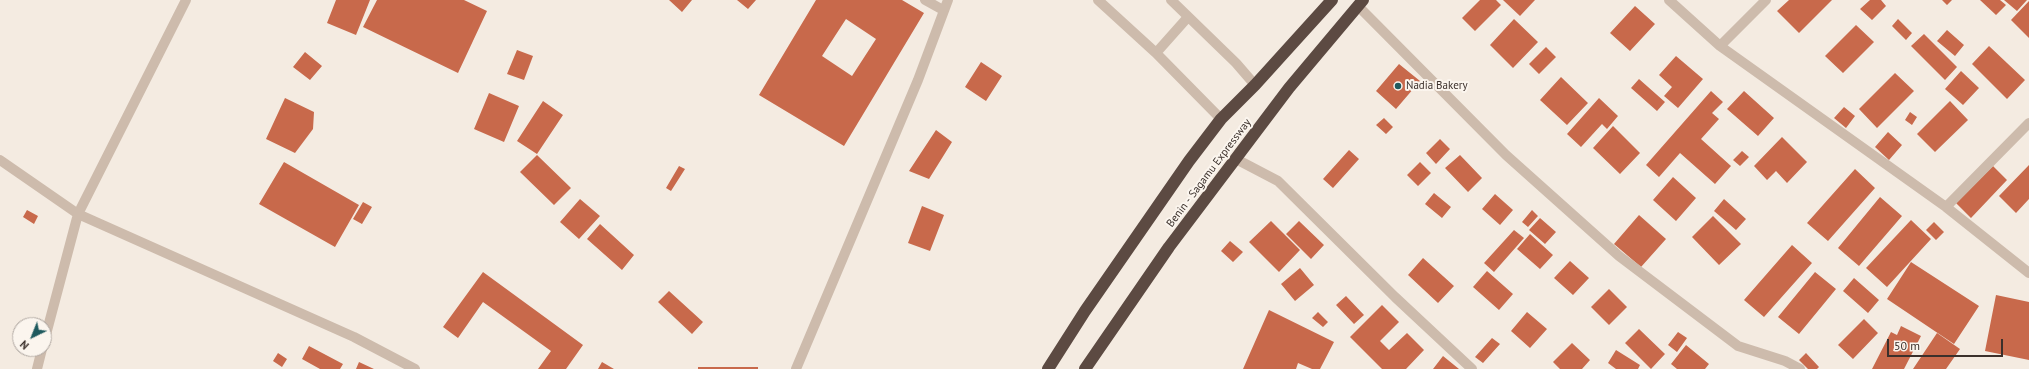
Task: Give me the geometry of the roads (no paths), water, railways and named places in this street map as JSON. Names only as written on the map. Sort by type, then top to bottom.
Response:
[{"type":"highway","points":[[1048,369],[1085,311],[1189,161],[1221,119],[1255,85],[1332,0]]},
{"type":"highway","name":"Benin - Sagamu Expressway","points":[[1085,369],[1169,247],[1289,88],[1360,3]]},
{"type":"street","points":[[51,317],[78,214],[186,0]]},
{"type":"street","points":[[925,0],[943,10]]},
{"type":"street","points":[[796,369],[918,80],[948,0]]},
{"type":"street","points":[[1098,0],[1156,53],[1221,119]]},
{"type":"street","points":[[1171,0],[1236,63],[1255,85]]},
{"type":"street","points":[[1669,0],[1720,46],[1946,208],[2029,273]]},
{"type":"street","points":[[1720,46],[1766,0]]},
{"type":"street","points":[[1360,3],[1506,155],[1619,256],[1738,346],[1783,365],[1800,369]]},
{"type":"street","points":[[1156,53],[1188,17]]},
{"type":"street","points":[[1946,208],[2029,123]]},
{"type":"street","points":[[1236,159],[1278,181],[1396,298],[1472,369]]},
{"type":"street","points":[[0,160],[78,214],[354,337],[415,369]]},
{"type":"street","points":[[37,369],[40,357]]},
{"type":"place","name":"Nadia Bakery","points":[[1398,86]]}]
